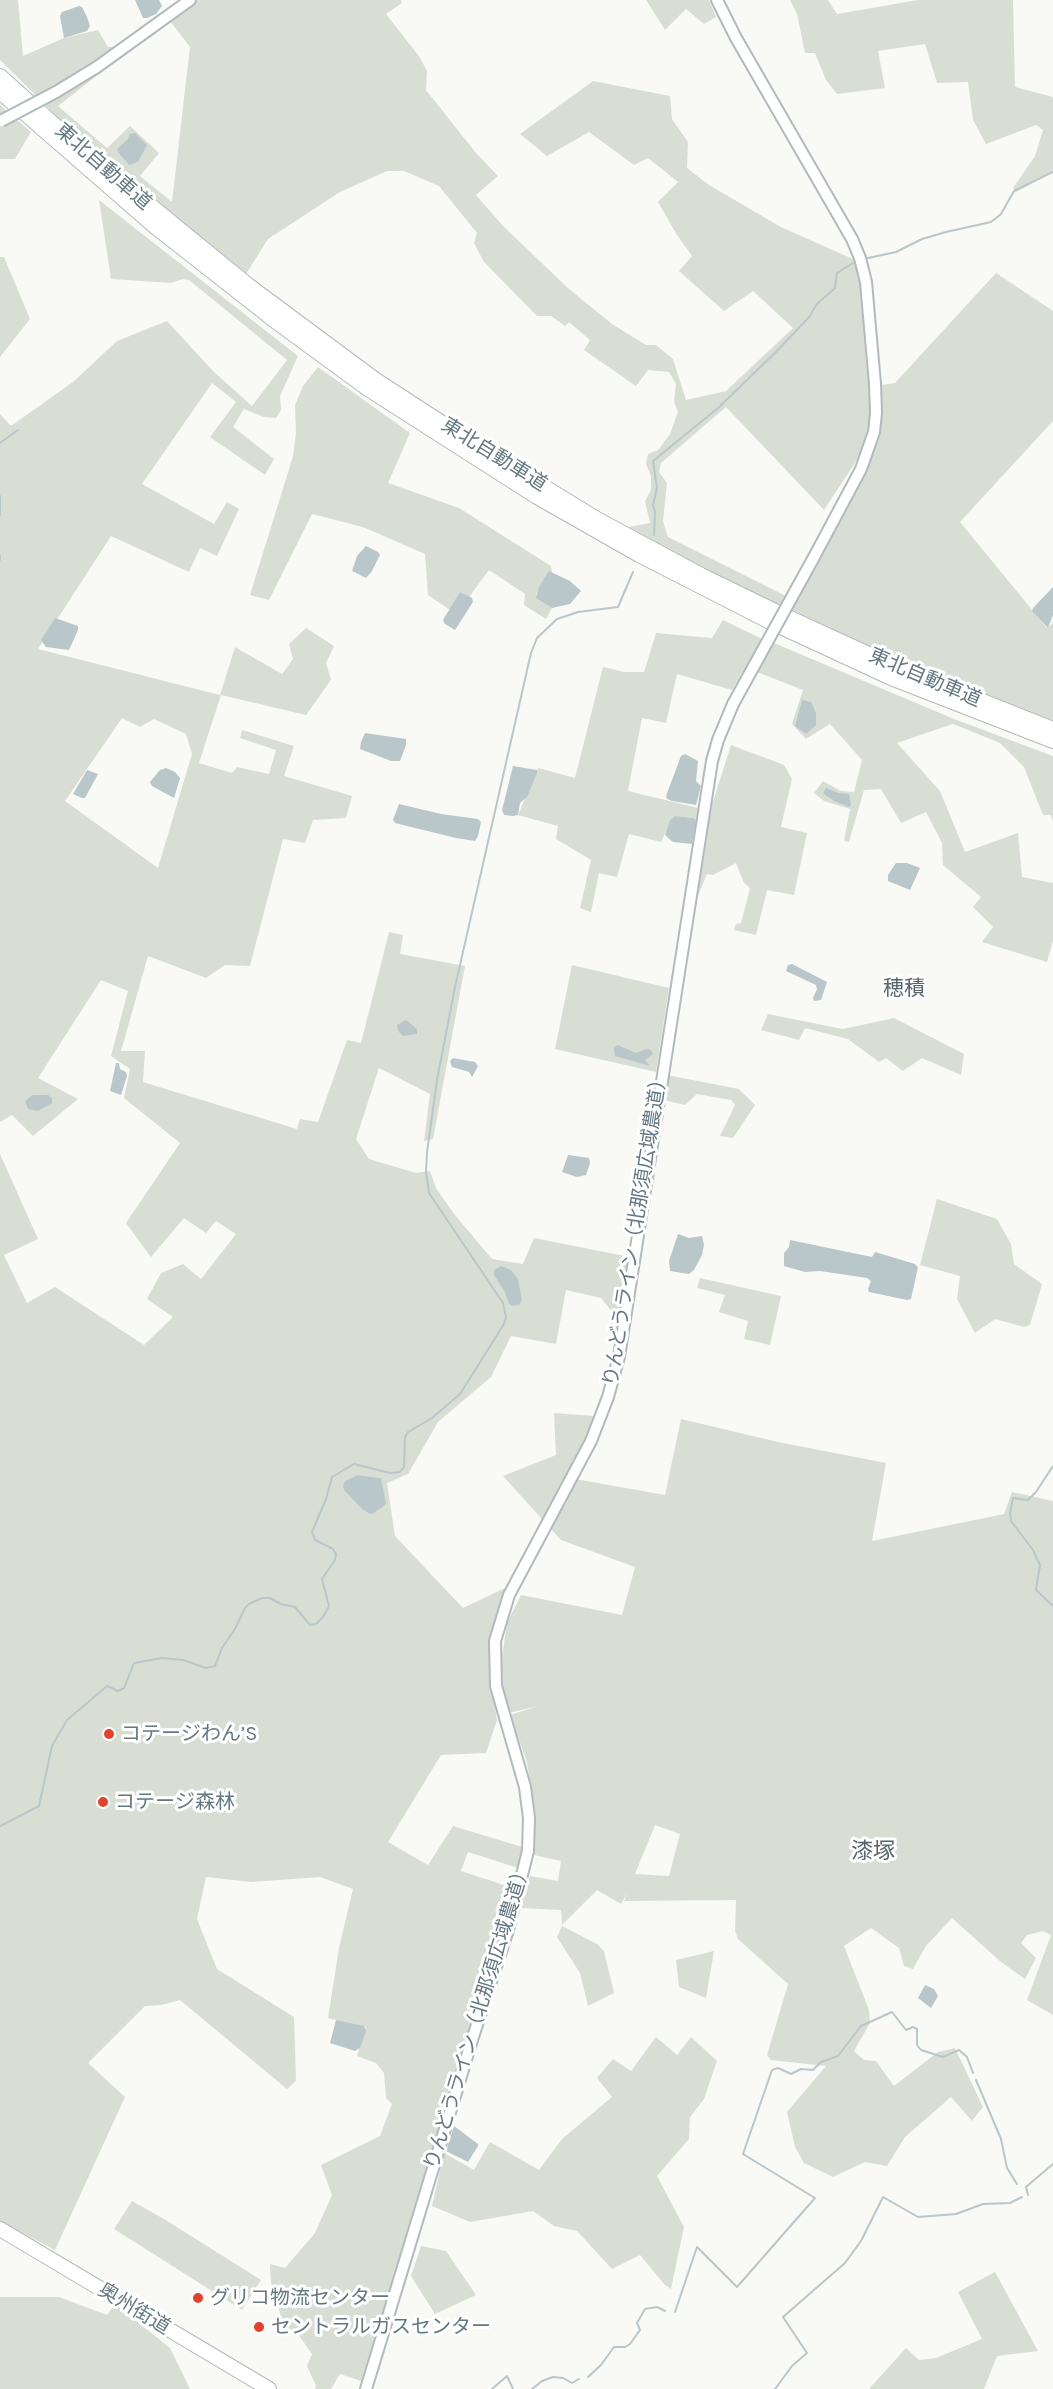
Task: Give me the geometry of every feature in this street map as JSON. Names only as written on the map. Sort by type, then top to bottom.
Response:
[{"type":"highway","name":"東北自動車道","points":[[0,76],[85,152],[248,285],[376,380],[473,443],[597,519],[765,606],[897,667],[1053,729]]},
{"type":"highway","name":"東北自動車道","points":[[0,92],[154,226],[275,321],[378,395],[537,497],[639,555],[779,626],[891,678],[1053,741]]},
{"type":"highway","name":"奥州街道","points":[[0,2229],[269,2389]]},
{"type":"street","points":[[1,122],[97,67],[190,0]]},
{"type":"street","name":"りんどうライン（北那須広域農道）","points":[[366,2389],[508,1930],[528,1851],[529,1818],[525,1787],[496,1686],[495,1641],[509,1595],[591,1440],[608,1397],[619,1357],[712,761],[720,733],[733,704],[861,469],[874,432],[875,384],[866,282],[860,258],[852,239],[736,38],[717,0]]},
{"type":"shaded area","points":[[0,0],[18,0],[23,56],[64,38],[98,30],[108,47],[135,46],[58,106],[107,148],[130,126],[159,153],[140,176],[172,202],[190,47],[170,21],[198,0],[401,0],[402,3],[386,14],[419,56],[427,71],[426,90],[476,153],[498,176],[476,195],[503,226],[569,289],[612,324],[646,345],[656,345],[673,359],[686,400],[726,391],[793,328],[753,291],[724,311],[679,271],[692,256],[658,202],[678,182],[648,158],[634,165],[589,132],[547,156],[520,134],[593,81],[670,96],[672,119],[688,142],[687,168],[709,185],[781,227],[853,259],[861,283],[868,350],[870,407],[868,431],[859,457],[824,510],[726,407],[661,463],[659,472],[667,483],[663,521],[668,537],[786,596],[780,605],[704,569],[629,527],[650,523],[645,501],[651,490],[651,476],[646,464],[648,454],[658,450],[670,434],[678,412],[674,402],[676,384],[669,372],[648,370],[636,386],[584,350],[590,340],[569,322],[565,326],[551,316],[537,316],[484,262],[474,243],[477,233],[439,186],[404,171],[387,171],[340,192],[268,239],[246,274],[80,139],[0,60]]},
{"type":"shaded area","points":[[135,0],[159,0],[162,6],[156,14],[143,18]]},
{"type":"shaded area","points":[[646,0],[709,0],[716,17],[704,24],[686,9],[665,30]]},
{"type":"shaded area","points":[[790,0],[828,0],[837,14],[918,0],[1013,0],[1015,87],[1053,97],[1053,172],[1016,192],[1013,188],[1035,156],[1043,130],[1036,125],[986,144],[973,120],[968,82],[937,83],[925,44],[878,51],[885,88],[837,94],[826,80],[815,53],[805,53],[797,14]]},
{"type":"shaded area","points":[[82,7],[90,26],[87,31],[64,38],[60,16],[62,12]]},
{"type":"shaded area","points":[[0,105],[31,132],[15,159],[0,159]]},
{"type":"shaded area","points":[[135,133],[147,145],[138,162],[129,165],[117,149],[130,134]]},
{"type":"shaded area","points":[[99,200],[298,356],[280,396],[281,410],[276,418],[264,417],[244,409],[233,427],[274,459],[265,475],[210,437],[236,402],[212,383],[142,484],[214,524],[227,502],[239,509],[217,556],[200,548],[189,572],[111,536],[38,649],[220,695],[235,647],[282,674],[293,659],[289,644],[306,628],[334,646],[326,663],[331,680],[306,715],[221,695],[199,763],[232,773],[237,767],[269,774],[276,750],[240,738],[242,730],[294,746],[284,776],[352,796],[346,818],[313,820],[305,843],[283,839],[250,966],[225,965],[206,978],[148,956],[121,1051],[145,1051],[143,1082],[297,1129],[300,1119],[318,1122],[347,1040],[361,1043],[389,932],[403,935],[400,954],[465,966],[433,1139],[424,1141],[430,1094],[379,1068],[356,1139],[369,1159],[416,1173],[430,1171],[436,1188],[454,1214],[492,1259],[523,1264],[534,1238],[630,1257],[617,1331],[610,1331],[613,1313],[601,1298],[566,1290],[556,1344],[511,1336],[491,1377],[438,1422],[408,1474],[387,1483],[395,1536],[463,1608],[507,1587],[492,1633],[490,1676],[497,1720],[486,1753],[441,1755],[388,1842],[428,1865],[453,1826],[522,1847],[518,1868],[468,1852],[461,1871],[513,1888],[495,1959],[361,2381],[340,2374],[331,2389],[315,2389],[316,2386],[307,2366],[312,2354],[295,2330],[285,2330],[271,2283],[270,2264],[285,2268],[315,2233],[332,2195],[321,2165],[380,2136],[392,2104],[386,2098],[384,2073],[376,2063],[357,2056],[366,2027],[328,2018],[339,1948],[353,1889],[320,1877],[251,1882],[206,1877],[197,1919],[217,1969],[294,2017],[296,2081],[287,2089],[180,2000],[145,2006],[88,2063],[125,2097],[55,2250],[0,2221],[0,1154],[38,1239],[4,1255],[27,1303],[55,1287],[144,1345],[173,1317],[147,1299],[161,1273],[183,1264],[201,1279],[236,1234],[216,1221],[206,1233],[184,1218],[151,1257],[126,1223],[180,1143],[124,1098],[130,1069],[111,1056],[128,991],[101,980],[38,1078],[78,1099],[33,1136],[12,1115],[0,1122],[0,414],[11,426],[73,382],[117,341],[167,321],[214,372],[252,406],[287,360],[189,280],[183,279],[171,283],[111,279]],"holes":[[[122,718],[140,727],[154,719],[186,734],[192,754],[158,868],[65,801]],[[358,1475],[381,1478],[362,1509],[353,1498]]]},
{"type":"shaded area","points":[[0,257],[4,257],[30,319],[0,357]]},
{"type":"shaded area","points":[[996,273],[1053,311],[1053,421],[960,522],[1047,628],[1053,620],[1053,721],[914,667],[790,609],[863,473],[880,385],[895,383]]},
{"type":"shaded area","points":[[318,367],[410,433],[388,483],[459,508],[551,566],[552,571],[536,594],[552,608],[546,619],[524,605],[525,594],[489,570],[469,597],[460,592],[450,610],[428,595],[425,554],[363,527],[312,514],[269,600],[250,595],[293,456],[296,433],[295,405],[303,386]]},
{"type":"shaded area","points":[[366,546],[380,555],[366,578],[352,571],[357,556]]},
{"type":"shaded area","points":[[549,571],[570,581],[581,591],[570,604],[552,608],[536,598],[539,587]]},
{"type":"shaded area","points":[[1053,587],[1053,615],[1048,628],[1032,611]]},
{"type":"shaded area","points":[[460,592],[472,598],[473,602],[455,630],[443,620]]},
{"type":"shaded area","points":[[55,618],[78,626],[69,650],[46,647],[41,640]]},
{"type":"shaded area","points":[[723,620],[762,639],[732,690],[677,674],[666,723],[642,718],[628,791],[698,808],[696,820],[675,816],[661,842],[629,834],[617,877],[599,873],[591,912],[580,908],[591,860],[556,839],[558,826],[518,815],[538,768],[575,778],[603,667],[624,672],[644,672],[656,633],[712,638]]},
{"type":"shaded area","points":[[774,643],[954,719],[1053,756],[1053,822],[1051,815],[1043,815],[1024,767],[1000,743],[953,724],[897,743],[940,791],[965,852],[1018,833],[1022,877],[1053,883],[1053,940],[1047,962],[982,942],[993,927],[973,907],[981,897],[943,865],[942,843],[926,812],[901,823],[881,789],[864,790],[849,842],[844,841],[850,809],[824,801],[814,793],[823,781],[841,791],[854,792],[862,760],[830,724],[806,739],[792,724],[803,690],[757,672]]},
{"type":"shaded area","points":[[802,700],[811,702],[816,713],[816,725],[806,734],[795,726]]},
{"type":"shaded area","points":[[365,733],[406,739],[400,761],[391,761],[360,749]]},
{"type":"shaded area","points":[[731,745],[784,765],[792,779],[781,827],[807,833],[794,895],[767,890],[756,935],[734,930],[736,924],[741,923],[750,888],[744,883],[736,863],[713,875],[707,874],[694,905],[711,808]]},
{"type":"shaded area","points":[[685,754],[698,761],[696,781],[701,786],[696,805],[672,801],[666,796],[681,756]]},
{"type":"shaded area","points":[[513,766],[537,770],[537,773],[527,797],[520,803],[518,815],[513,816],[504,815],[502,810]]},
{"type":"shaded area","points":[[166,768],[175,772],[180,778],[174,798],[152,786],[150,782],[160,770]]},
{"type":"shaded area","points":[[87,770],[98,774],[85,798],[82,798],[73,794]]},
{"type":"shaded area","points":[[826,788],[838,793],[849,794],[851,805],[849,807],[834,801],[823,793]]},
{"type":"shaded area","points":[[399,804],[441,814],[478,819],[481,822],[478,836],[475,841],[395,823],[393,820]]},
{"type":"shaded area","points":[[675,816],[696,820],[692,844],[673,842],[665,835],[670,820]]},
{"type":"shaded area","points":[[896,863],[907,863],[920,868],[910,890],[888,881],[888,875]]},
{"type":"shaded area","points":[[792,964],[827,982],[821,1000],[814,1001],[813,998],[817,989],[816,985],[786,971],[788,965]]},
{"type":"shaded area","points":[[572,965],[669,988],[656,1072],[555,1049]]},
{"type":"shaded area","points":[[768,1014],[843,1029],[894,1018],[964,1054],[961,1075],[922,1058],[903,1071],[886,1058],[879,1062],[848,1039],[805,1028],[799,1040],[761,1030]]},
{"type":"shaded area","points":[[406,1020],[417,1029],[417,1034],[403,1036],[398,1031],[397,1025]]},
{"type":"shaded area","points":[[618,1045],[636,1053],[646,1049],[651,1050],[653,1054],[645,1060],[650,1066],[615,1056],[614,1048]]},
{"type":"shaded area","points":[[453,1058],[475,1062],[478,1066],[472,1077],[469,1072],[452,1067],[450,1061]]},
{"type":"shaded area","points":[[116,1063],[119,1063],[120,1069],[126,1072],[127,1076],[121,1095],[110,1091]]},
{"type":"shaded area","points":[[667,1075],[739,1089],[755,1105],[733,1138],[720,1136],[735,1105],[731,1100],[697,1094],[685,1105],[664,1100]]},
{"type":"shaded area","points":[[33,1095],[48,1095],[52,1098],[52,1103],[38,1111],[28,1109],[25,1101]]},
{"type":"shaded area","points":[[568,1155],[589,1158],[590,1163],[586,1175],[577,1177],[562,1172]]},
{"type":"shaded area","points":[[937,1199],[997,1219],[1011,1244],[1014,1264],[1042,1284],[1030,1325],[1024,1327],[995,1319],[975,1333],[957,1299],[960,1276],[920,1265]]},
{"type":"shaded area","points":[[678,1234],[689,1238],[702,1236],[704,1245],[702,1255],[694,1270],[689,1274],[670,1271],[669,1261]]},
{"type":"shaded area","points":[[790,1240],[872,1257],[875,1252],[915,1264],[918,1267],[911,1299],[869,1292],[871,1281],[867,1278],[820,1271],[805,1272],[784,1266],[784,1253],[789,1247]]},
{"type":"shaded area","points":[[501,1266],[511,1270],[518,1279],[522,1300],[519,1305],[509,1304],[505,1292],[494,1275],[494,1270]]},
{"type":"shaded area","points":[[700,1278],[781,1296],[770,1345],[744,1339],[748,1321],[719,1312],[725,1295],[697,1288]]},
{"type":"shaded area","points":[[554,1413],[595,1416],[568,1475],[575,1479],[665,1495],[681,1419],[778,1442],[886,1463],[872,1541],[1004,1514],[1012,1492],[1053,1501],[1053,2015],[1027,2000],[1051,1935],[1043,1931],[1027,1935],[1021,1943],[1036,1958],[1025,1979],[1001,1962],[952,1918],[926,1946],[913,1969],[904,1966],[899,1948],[871,1928],[844,1946],[869,2010],[870,2023],[854,2051],[864,2060],[876,2061],[894,2086],[938,2052],[955,2048],[983,2107],[972,2121],[951,2097],[905,2137],[887,2166],[865,2162],[833,2177],[804,2163],[795,2147],[787,2112],[826,2066],[771,2060],[767,2055],[788,1984],[738,1939],[735,1931],[736,1900],[624,1901],[627,1893],[621,1904],[597,1890],[562,1925],[561,1910],[520,1908],[530,1876],[558,1881],[561,1861],[534,1855],[533,1795],[526,1759],[510,1715],[538,1706],[509,1713],[504,1694],[501,1664],[507,1623],[521,1595],[622,1615],[635,1567],[561,1540],[503,1476],[556,1455]],"holes":[[[655,1825],[680,1834],[669,1876],[635,1874]]]},
{"type":"shaded area","points":[[358,1475],[381,1478],[386,1504],[374,1513],[370,1514],[362,1509],[344,1490],[345,1481]]},
{"type":"shaded area","points":[[562,1926],[597,1944],[604,1951],[614,1993],[588,2006],[580,1973],[557,1937]]},
{"type":"shaded area","points":[[714,1951],[706,1998],[679,1987],[676,1960]]},
{"type":"shaded area","points":[[925,1985],[934,1989],[938,1996],[931,2008],[918,1998]]},
{"type":"shaded area","points":[[336,2020],[364,2026],[366,2031],[360,2048],[355,2051],[330,2043]]},
{"type":"shaded area","points":[[656,2037],[677,2055],[691,2037],[717,2061],[704,2099],[690,2117],[689,2139],[657,2176],[684,2227],[671,2289],[664,2284],[640,2255],[612,2269],[577,2231],[554,2226],[533,2211],[470,2222],[432,2206],[444,2153],[474,2170],[490,2142],[539,2170],[562,2139],[612,2097],[597,2078],[613,2059],[631,2071]]},
{"type":"shaded area","points":[[454,2126],[478,2144],[468,2162],[446,2151]]},
{"type":"shaded area","points":[[132,2201],[261,2280],[242,2310],[114,2229]]},
{"type":"shaded area","points":[[421,2246],[446,2251],[476,2295],[435,2314],[411,2276]]},
{"type":"shaded area","points":[[995,2272],[1038,2351],[997,2356],[984,2389],[869,2389],[906,2348],[919,2360],[936,2358],[982,2339],[958,2292]]},
{"type":"shaded area","points":[[0,2297],[59,2297],[107,2315],[115,2304],[170,2348],[190,2389],[0,2389]]},
{"type":"waterway","points":[[868,258],[896,252],[922,239],[991,222],[1001,214],[1014,191],[1053,172]]},
{"type":"waterway","points":[[654,535],[653,505],[657,488],[653,461],[718,408],[777,351],[809,317],[817,304],[835,288],[837,273],[853,263]]},
{"type":"waterway","points":[[0,443],[18,430]]},
{"type":"waterway","points":[[0,496],[0,515]]},
{"type":"waterway","points":[[0,1826],[39,1806],[52,1746],[67,1720],[107,1686],[118,1691],[124,1688],[134,1663],[162,1658],[183,1660],[206,1668],[215,1666],[222,1648],[245,1608],[262,1598],[270,1598],[281,1604],[295,1607],[310,1625],[316,1624],[329,1606],[322,1579],[335,1560],[336,1554],[333,1549],[315,1540],[312,1532],[326,1499],[332,1477],[354,1464],[390,1473],[400,1472],[404,1467],[405,1437],[408,1432],[432,1418],[460,1394],[504,1324],[506,1317],[503,1303],[429,1193],[426,1172],[427,1152],[437,1080],[455,987],[531,653],[537,638],[557,619],[578,612],[618,607],[633,572]]},
{"type":"waterway","points":[[1053,1466],[1028,1500],[1013,1498],[1010,1513],[1011,1521],[1033,1550],[1040,1565],[1036,1590],[1053,1606]]},
{"type":"waterway","points":[[675,2312],[697,2247],[737,2287],[815,2198],[743,2154],[772,2070],[778,2068],[791,2074],[801,2069],[813,2070],[821,2062],[838,2056],[861,2026],[892,2012],[906,2030],[913,2027],[917,2029],[917,2045],[921,2050],[943,2057],[959,2050],[967,2057],[973,2073]]},
{"type":"waterway","points":[[976,2080],[1001,2139],[1007,2168],[1017,2184]]},
{"type":"waterway","points":[[1028,2195],[1026,2187],[1053,2164]]},
{"type":"waterway","points":[[775,2389],[792,2366],[807,2353],[783,2317],[845,2263],[861,2241],[883,2197],[918,2217],[956,2214],[983,2204],[1010,2203],[1022,2197]]},
{"type":"waterway","points":[[588,2377],[601,2365],[614,2347],[625,2347],[630,2344],[640,2330],[637,2323],[645,2309],[657,2307],[665,2311]]},
{"type":"waterway","points":[[492,2389],[507,2376],[513,2389]]},
{"type":"waterway","points":[[532,2389],[542,2381],[553,2377],[563,2378],[572,2383],[579,2379]]},
{"type":"place","name":"コテージわん’S","points":[[109,1734]]},
{"type":"place","name":"コテージ森林","points":[[103,1802]]},
{"type":"place","name":"グリコ物流センター","points":[[198,2298]]},
{"type":"place","name":"セントラルガスセンター","points":[[259,2327]]},
{"type":"district","name":"穂積","points":[[904,989]]},
{"type":"district","name":"漆塚","points":[[873,1852]]}]
